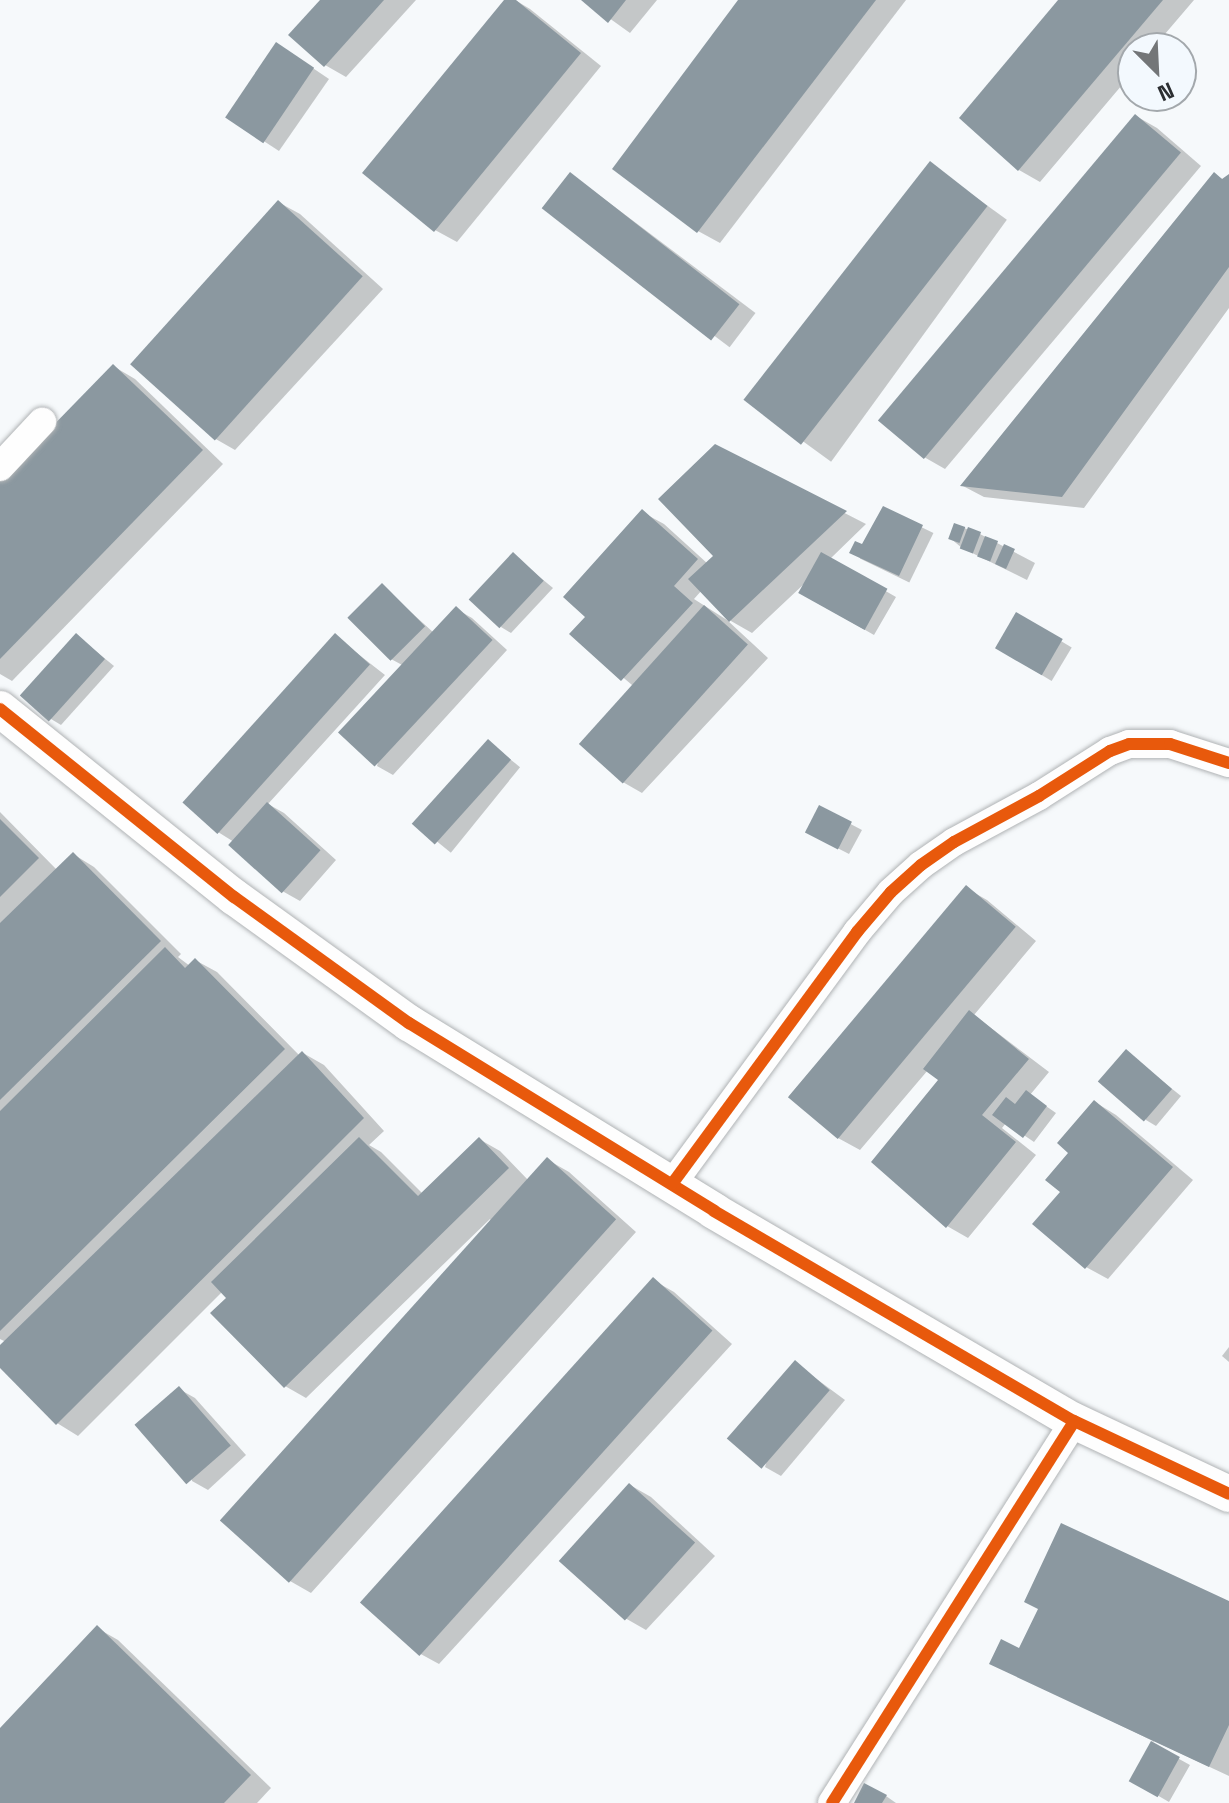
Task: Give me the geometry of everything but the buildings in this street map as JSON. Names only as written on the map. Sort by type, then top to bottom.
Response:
[{"type":"street","points":[[0,467],[42,422]]},
{"type":"street","points":[[0,709],[234,897],[409,1023],[672,1184],[1074,1421],[1229,1494]]},
{"type":"street","points":[[672,1184],[857,932],[891,892],[921,865],[954,842],[1039,796],[1110,751],[1129,744],[1170,744],[1229,763]]},
{"type":"street","points":[[832,1803],[1074,1421]]},
{"type":"cycle path","points":[[0,709],[234,897],[409,1023],[714,1211],[1074,1421],[1229,1494]]},
{"type":"cycle path","points":[[672,1184],[857,932],[891,892],[921,865],[954,842],[1039,796],[1110,751],[1129,744],[1170,744],[1229,763]]},
{"type":"cycle path","points":[[832,1803],[1074,1421]]}]
